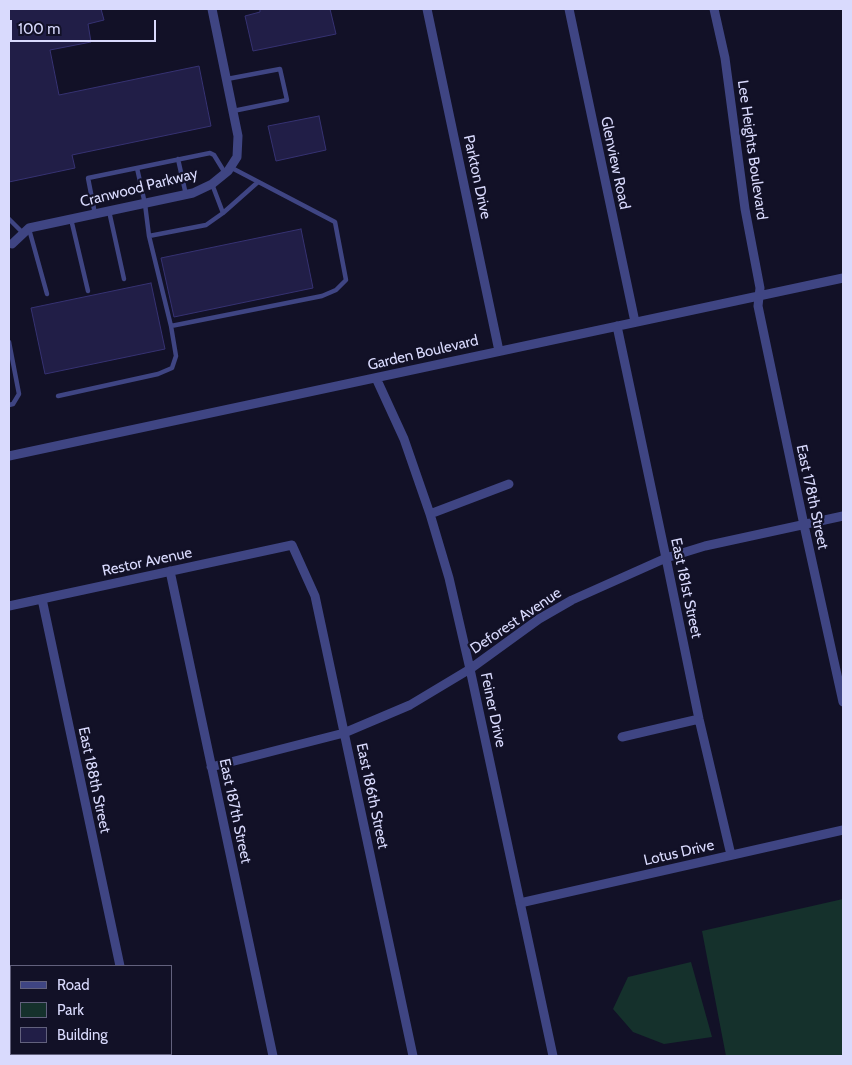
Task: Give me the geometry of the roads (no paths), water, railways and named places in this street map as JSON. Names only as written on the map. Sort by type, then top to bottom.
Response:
[{"type":"street","points":[[212,9],[238,136],[237,157],[228,170]]},
{"type":"street","name":"Parkton Drive","points":[[427,9],[499,350]]},
{"type":"street","name":"Glenview Road","points":[[569,9],[635,322]]},
{"type":"street","name":"Lee Heights Boulevard","points":[[714,9],[725,58],[745,209],[760,288],[759,296]]},
{"type":"street","name":"Cranwood Parkway","points":[[10,246],[26,231],[70,219],[193,193],[212,184],[228,170]]},
{"type":"street","name":"Garden Boulevard","points":[[9,456],[843,278]]},
{"type":"street","name":"East 178th Street","points":[[759,296],[758,306],[843,702]]},
{"type":"street","name":"East 181st Street","points":[[617,326],[699,719],[731,855]]},
{"type":"street","name":"Feiner Drive","points":[[376,378],[404,439],[450,578],[553,1056]]},
{"type":"street","points":[[430,514],[509,484]]},
{"type":"street","name":"Deforest Avenue","points":[[212,767],[344,733],[410,705],[470,669],[539,619],[572,600],[666,558],[705,546],[843,516]]},
{"type":"street","name":"Restor Avenue","points":[[9,606],[292,546]]},
{"type":"street","name":"East 186th Street","points":[[292,546],[315,596],[413,1056]]},
{"type":"street","name":"East 187th Street","points":[[170,571],[273,1056]]},
{"type":"street","name":"East 188th Street","points":[[42,599],[120,965]]},
{"type":"street","points":[[622,737],[699,719]]},
{"type":"street","name":"Lotus Drive","points":[[520,903],[843,830]]},
{"type":"lane","points":[[226,79],[280,69],[287,100],[233,111]]},
{"type":"lane","points":[[95,214],[88,178],[210,153],[228,170],[258,182],[334,222],[346,280],[336,290],[322,296],[171,326]]},
{"type":"lane","points":[[178,159],[186,194]]},
{"type":"lane","points":[[58,396],[158,374],[172,368],[176,356],[171,326],[149,236],[137,168]]},
{"type":"lane","points":[[149,236],[206,225],[223,213],[258,182]]},
{"type":"lane","points":[[212,184],[223,213]]},
{"type":"lane","points":[[109,211],[124,279]]},
{"type":"lane","points":[[9,219],[26,231],[47,294]]},
{"type":"lane","points":[[70,219],[88,291]]},
{"type":"lane","points":[[9,342],[19,394],[13,404],[9,405]]}]
